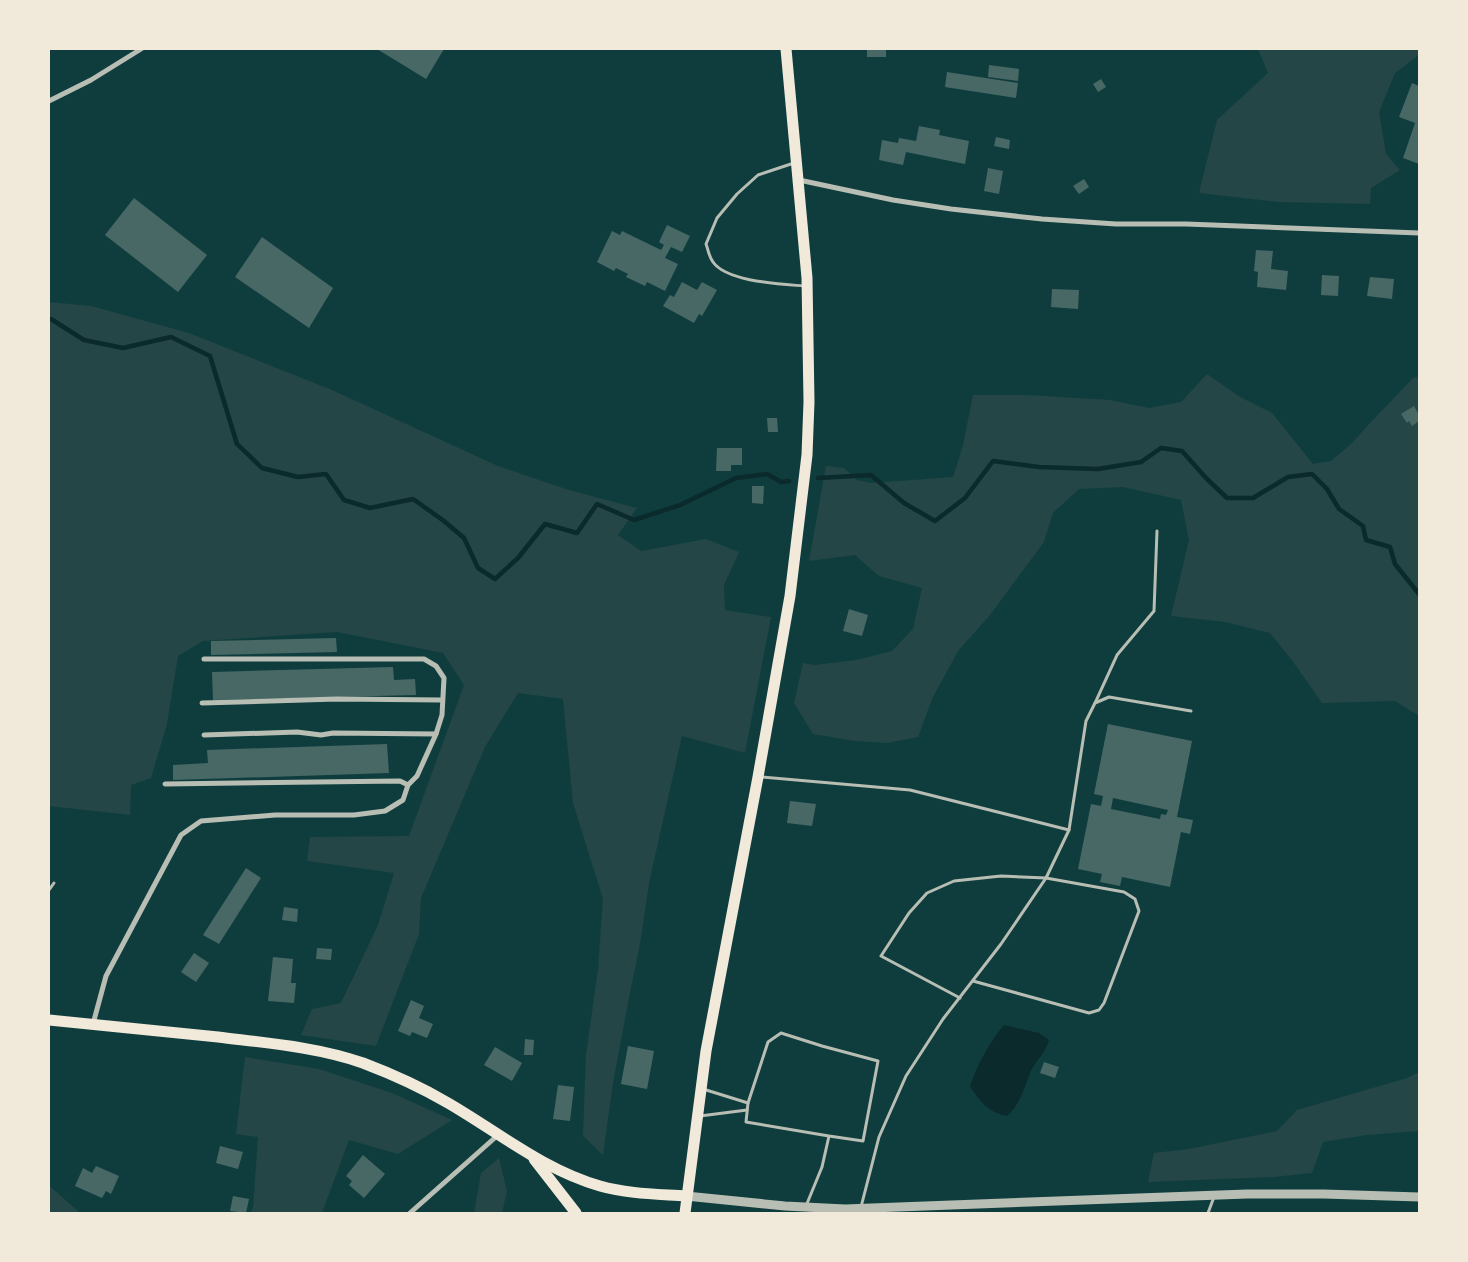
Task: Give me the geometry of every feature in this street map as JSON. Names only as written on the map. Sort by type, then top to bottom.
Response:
[{"type":"main road","points":[[685,1213],[706,1051],[790,596],[805,482],[809,402],[807,286],[786,49]]},
{"type":"main road","points":[[49,1020],[252,1041],[307,1049],[337,1056],[362,1063],[407,1081],[448,1102],[556,1169],[601,1187],[620,1191],[686,1196]]},
{"type":"main road","points":[[530,1154],[576,1213]]},
{"type":"street","points":[[49,101],[91,80],[142,49]]},
{"type":"street","points":[[799,180],[951,210],[1042,219],[1116,224],[1186,224],[1419,233]]},
{"type":"street","points":[[93,1024],[106,976],[181,835],[201,821],[275,815],[354,815],[385,811],[403,800],[408,784],[418,776],[442,715],[444,678],[436,666],[424,659],[204,658]]},
{"type":"street","points":[[202,703],[336,699],[442,700]]},
{"type":"street","points":[[204,735],[297,732],[321,735],[333,733],[436,734]]},
{"type":"street","points":[[165,784],[400,781],[408,784]]},
{"type":"street","points":[[410,1213],[499,1134]]},
{"type":"street","points":[[686,1196],[806,1207],[860,1209],[1215,1194],[1324,1194],[1419,1197]]},
{"type":"lane","points":[[797,162],[758,175],[736,194],[717,218],[706,244],[713,262],[726,273],[766,284],[807,286]]},
{"type":"lane","points":[[860,1209],[879,1137],[906,1076],[943,1019],[1001,944],[1046,878],[1069,830],[1086,721],[1117,655],[1154,611],[1157,531]]},
{"type":"lane","points":[[1095,703],[1108,697],[1191,711]]},
{"type":"lane","points":[[758,777],[910,790],[1069,830]]},
{"type":"lane","points":[[960,998],[881,956],[909,913],[927,893],[954,881],[1001,876],[1046,878],[1124,892],[1135,899],[1138,911],[1104,1003],[1099,1010],[1089,1013],[973,981]]},
{"type":"lane","points":[[49,890],[54,883]]},
{"type":"lane","points":[[781,1032],[822,1046],[878,1061],[863,1141],[746,1122],[747,1110],[768,1042],[781,1032]]},
{"type":"lane","points":[[701,1088],[748,1103]]},
{"type":"lane","points":[[697,1116],[747,1110]]},
{"type":"lane","points":[[806,1207],[822,1167],[829,1136]]},
{"type":"lane","points":[[1208,1213],[1215,1194]]},
{"type":"shaded area","points":[[1258,49],[1419,49],[1419,55],[1395,73],[1379,112],[1386,154],[1400,170],[1371,188],[1370,204],[1279,202],[1199,193],[1217,120],[1268,73]]},
{"type":"shaded area","points":[[49,302],[91,306],[189,333],[332,390],[498,466],[569,490],[637,508],[618,535],[641,551],[706,539],[739,552],[724,585],[725,610],[771,617],[745,753],[682,736],[649,883],[640,944],[613,1083],[603,1155],[583,1136],[586,1055],[598,969],[603,899],[573,803],[563,699],[518,693],[485,747],[421,898],[419,934],[376,1046],[301,1035],[312,1009],[341,1003],[378,925],[394,873],[307,861],[310,837],[409,836],[464,685],[443,653],[337,632],[203,641],[178,656],[167,724],[151,778],[131,785],[130,815],[49,806]]},
{"type":"shaded area","points":[[1207,374],[1240,397],[1272,413],[1313,464],[1331,461],[1351,444],[1413,378],[1419,376],[1419,716],[1395,701],[1322,703],[1270,633],[1225,622],[1171,616],[1189,540],[1181,500],[1123,487],[1079,489],[1053,513],[1044,542],[990,615],[958,651],[932,699],[918,737],[887,743],[855,741],[813,734],[794,703],[803,663],[815,665],[856,660],[892,651],[913,629],[922,588],[879,576],[855,555],[809,561],[826,466],[844,468],[857,480],[871,483],[953,477],[963,445],[973,395],[1027,395],[1110,400],[1149,408],[1181,402]]},
{"type":"shaded area","points":[[1004,1025],[1039,1033],[1049,1040],[1031,1071],[1019,1101],[1007,1116],[985,1106],[970,1086],[984,1054]]},
{"type":"shaded area","points":[[245,1057],[319,1069],[392,1093],[452,1120],[398,1154],[349,1140],[322,1213],[250,1213],[253,1208],[258,1137],[236,1134]]},
{"type":"shaded area","points":[[1419,1072],[1419,1131],[1367,1135],[1323,1142],[1312,1173],[1274,1177],[1148,1182],[1154,1153],[1189,1149],[1277,1131],[1297,1110],[1407,1078]]},
{"type":"shaded area","points":[[499,1158],[507,1191],[502,1213],[474,1213],[481,1173]]},
{"type":"shaded area","points":[[49,1185],[52,1188],[80,1213],[49,1213]]},
{"type":"building","points":[[377,49],[444,49],[426,79]]},
{"type":"building","points":[[867,49],[886,49],[886,57],[867,57]]},
{"type":"building","points":[[989,65],[1019,69],[1018,81],[988,77]]},
{"type":"building","points":[[947,72],[1018,83],[1016,98],[945,87]]},
{"type":"building","points":[[1101,79],[1106,87],[1098,92],[1093,84]]},
{"type":"building","points":[[1412,83],[1419,86],[1419,164],[1403,158],[1415,123],[1399,117]]},
{"type":"building","points":[[919,126],[940,130],[939,135],[969,141],[965,164],[906,152],[903,165],[879,160],[882,140],[898,143],[899,138],[916,141]]},
{"type":"building","points":[[996,137],[1010,140],[1009,149],[994,146]]},
{"type":"building","points":[[988,168],[1003,171],[999,194],[984,191]]},
{"type":"building","points":[[1084,179],[1089,187],[1079,194],[1073,186]]},
{"type":"building","points":[[134,198],[207,255],[178,292],[105,235]]},
{"type":"building","points":[[667,225],[690,236],[682,252],[671,247],[665,258],[678,264],[665,291],[647,282],[645,286],[626,277],[628,274],[616,268],[614,271],[597,262],[612,231],[620,235],[622,231],[661,250],[664,245],[659,242]]},
{"type":"building","points":[[262,237],[333,288],[309,328],[235,277]]},
{"type":"building","points":[[1256,250],[1273,251],[1271,269],[1288,271],[1286,290],[1257,287],[1258,272],[1254,271]]},
{"type":"building","points":[[1322,275],[1339,276],[1338,296],[1321,295]]},
{"type":"building","points":[[1370,277],[1394,279],[1392,299],[1367,296]]},
{"type":"building","points":[[682,282],[697,290],[702,282],[717,290],[702,316],[699,314],[694,323],[663,306],[670,295],[674,297]]},
{"type":"building","points":[[1052,289],[1079,290],[1078,309],[1051,307]]},
{"type":"building","points":[[1414,406],[1419,415],[1419,421],[1412,426],[1409,421],[1407,423],[1401,414]]},
{"type":"building","points":[[767,418],[777,418],[778,432],[768,432]]},
{"type":"building","points":[[717,448],[742,448],[742,465],[731,465],[731,471],[716,471]]},
{"type":"building","points":[[752,486],[764,486],[763,504],[752,503]]},
{"type":"building","points":[[849,609],[868,615],[862,636],[843,631]]},
{"type":"building","points":[[336,638],[337,652],[211,655],[211,641]]},
{"type":"building","points":[[393,667],[394,680],[415,679],[416,695],[213,700],[212,672]]},
{"type":"building","points":[[1108,724],[1192,741],[1177,817],[1193,820],[1190,834],[1181,832],[1170,887],[1122,877],[1120,886],[1100,882],[1102,874],[1078,869],[1091,804],[1101,806],[1103,796],[1094,794]],"holes":[[[1113,798],[1168,810],[1166,815],[1161,814],[1160,819],[1111,809]]]},
{"type":"building","points":[[387,744],[389,773],[173,780],[173,765],[208,763],[207,750]]},
{"type":"building","points":[[790,801],[816,804],[812,826],[787,823]]},
{"type":"building","points":[[246,868],[261,878],[219,944],[203,935]]},
{"type":"building","points":[[284,907],[298,909],[297,922],[282,920]]},
{"type":"building","points":[[317,948],[332,949],[331,960],[316,959]]},
{"type":"building","points":[[194,953],[209,963],[196,982],[181,972]]},
{"type":"building","points":[[273,957],[293,959],[291,983],[296,983],[294,1003],[268,1001]]},
{"type":"building","points":[[411,1000],[424,1006],[419,1018],[433,1024],[427,1038],[412,1032],[410,1036],[398,1031]]},
{"type":"building","points":[[525,1039],[534,1040],[533,1055],[524,1055]]},
{"type":"building","points":[[628,1046],[654,1051],[647,1089],[621,1084]]},
{"type":"building","points":[[495,1047],[522,1063],[512,1081],[484,1065]]},
{"type":"building","points":[[1044,1062],[1059,1067],[1055,1078],[1040,1073]]},
{"type":"building","points":[[558,1085],[574,1087],[570,1121],[553,1119]]},
{"type":"building","points":[[220,1146],[243,1152],[238,1169],[216,1163]]},
{"type":"building","points":[[363,1155],[385,1174],[364,1198],[349,1185],[352,1181],[346,1176]]},
{"type":"building","points":[[96,1166],[119,1176],[111,1194],[106,1191],[102,1198],[75,1186],[83,1168],[92,1173]]},
{"type":"building","points":[[233,1196],[249,1199],[246,1213],[230,1211]]},
{"type":"waterway","points":[[49,320],[51,319],[84,340],[123,348],[171,337],[210,356],[237,444],[262,468],[298,477],[326,474],[344,500],[370,508],[413,499],[464,538],[478,568],[495,579],[518,558],[545,524],[577,533],[597,504],[634,520],[680,505],[736,478],[767,474],[781,482],[789,481]]},
{"type":"waterway","points":[[818,478],[871,475],[904,503],[935,521],[965,498],[993,461],[1039,467],[1098,469],[1141,462],[1161,448],[1182,451],[1227,498],[1253,498],[1288,477],[1312,474],[1327,489],[1339,509],[1363,526],[1366,540],[1390,547],[1395,564],[1419,594]]}]
